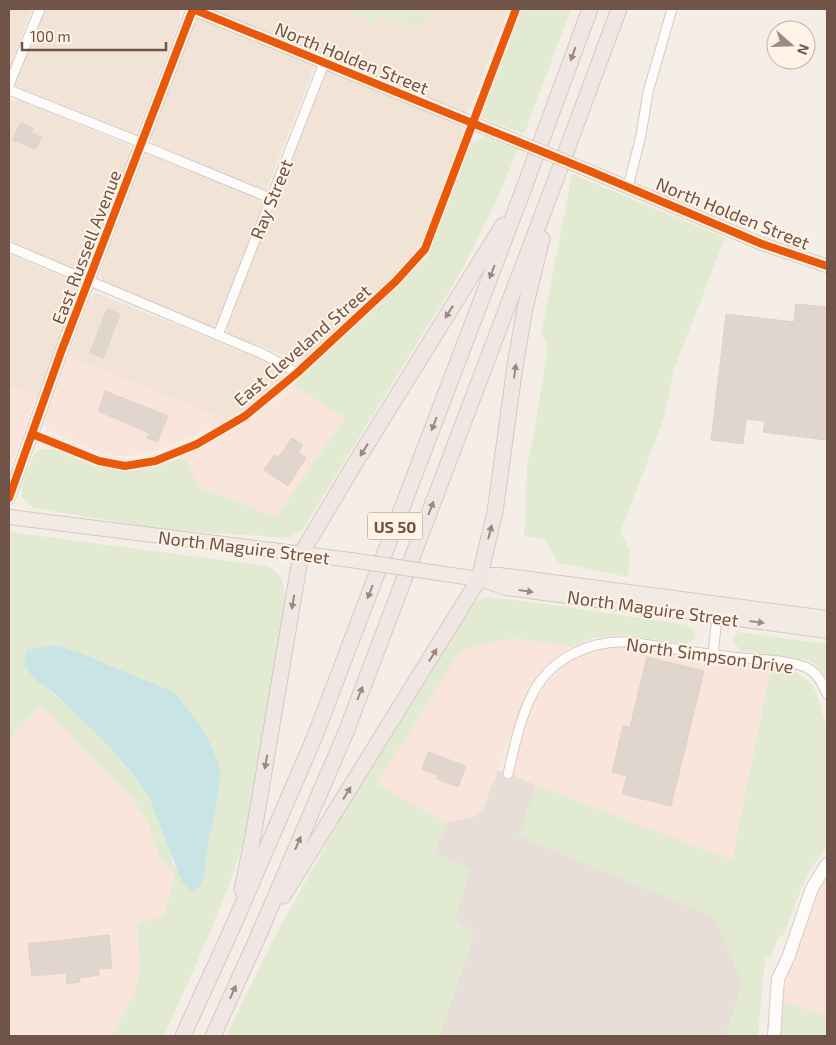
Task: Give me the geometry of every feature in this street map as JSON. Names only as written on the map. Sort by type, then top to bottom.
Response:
[{"type":"highway","name":"US 50","points":[[183,1036],[234,924],[315,736],[521,196],[590,9]]},
{"type":"highway","name":"US 50","points":[[213,1036],[346,732],[619,9]]},
{"type":"highway","points":[[257,938],[479,580],[495,512],[525,308],[557,176]]},
{"type":"highway","points":[[234,924],[254,831],[301,554],[521,196]]},
{"type":"main road","name":"North Maguire Street","points":[[9,517],[351,560],[479,580],[506,588],[827,631]]},
{"type":"main road","name":"North Maguire Street","points":[[479,580],[491,575],[499,575],[827,618]]},
{"type":"street","points":[[9,85],[40,9]]},
{"type":"street","name":"North Holden Street","points":[[193,9],[500,134],[762,244],[827,266]]},
{"type":"street","name":"East Russell Avenue","points":[[9,498],[89,280],[193,9]]},
{"type":"street","name":"East Cleveland Street","points":[[32,434],[99,461],[125,466],[155,461],[197,444],[245,416],[297,373],[396,281],[425,249],[471,123],[516,9]]},
{"type":"street","points":[[628,187],[641,135],[648,92],[672,9]]},
{"type":"street","name":"Ray Street","points":[[218,335],[324,63]]},
{"type":"street","points":[[9,90],[270,198]]},
{"type":"street","points":[[9,247],[270,357],[297,373]]},
{"type":"street","points":[[713,655],[717,617]]},
{"type":"street","name":"North Simpson Drive","points":[[508,774],[518,735],[531,697],[550,670],[576,651],[590,646],[620,641],[713,655],[792,664],[809,669],[822,683],[827,694]]},
{"type":"street","points":[[774,1036],[778,979],[788,958],[812,888],[827,864]]},
{"type":"shaded area","points":[[9,9],[32,9],[9,71]]},
{"type":"shaded area","points":[[42,9],[177,9],[180,12],[179,23],[137,131],[130,134],[15,86]]},
{"type":"shaded area","points":[[212,9],[342,9],[374,22],[378,13],[421,29],[429,9],[508,9],[471,107],[467,112],[462,112]]},
{"type":"shaded area","points":[[200,18],[311,64],[314,68],[266,191],[262,191],[153,143],[151,136],[196,21]]},
{"type":"shaded area","points":[[328,70],[458,123],[462,127],[463,132],[425,238],[408,262],[310,356],[300,360],[230,334],[226,327],[324,71]]},
{"type":"shaded area","points":[[18,99],[126,144],[129,147],[129,156],[85,268],[82,270],[74,269],[9,241],[9,101]]},
{"type":"shaded area","points":[[150,155],[259,199],[262,202],[262,211],[216,325],[208,326],[114,288],[105,283],[101,276],[100,272],[143,159]]},
{"type":"shaded area","points":[[9,254],[74,282],[78,290],[37,396],[9,385]]},
{"type":"shaded area","points":[[96,293],[277,365],[281,371],[279,382],[273,389],[227,420],[68,356],[90,298]]},
{"type":"shaded area","points":[[68,356],[227,420],[154,452],[129,456],[113,456],[99,453],[47,430],[44,425],[45,417]]},
{"type":"shaded area","points":[[9,385],[37,396],[9,472]]},
{"type":"shaded area","points":[[292,386],[346,418],[275,517],[201,488],[184,457],[242,424],[274,402]]},
{"type":"shaded area","points":[[513,638],[571,647],[557,657],[529,688],[484,807],[476,816],[447,823],[376,785],[461,650]]},
{"type":"shaded area","points":[[614,647],[631,647],[771,666],[732,861],[511,775],[528,719],[536,700],[546,684],[568,662],[585,653]]},
{"type":"shaded area","points":[[41,705],[132,799],[148,823],[160,859],[171,869],[174,879],[163,917],[137,923],[140,974],[131,999],[112,1036],[9,1036],[9,734],[12,737]]},
{"type":"shaded area","points":[[498,770],[536,785],[519,836],[715,917],[742,982],[726,1036],[439,1036],[474,934],[455,920],[434,852],[447,823],[476,816],[484,807]]},
{"type":"shaded area","points":[[827,876],[827,1017],[783,1001],[786,980],[800,936],[815,899]]},
{"type":"green space","points":[[342,9],[429,9],[421,29],[378,13],[374,23]]},
{"type":"green space","points":[[521,9],[571,9],[524,134],[485,119],[480,115]]},
{"type":"green space","points":[[486,136],[518,149],[498,197],[464,267],[303,529],[289,538],[160,529],[33,508],[22,498],[22,486],[28,468],[36,452],[44,449],[52,449],[95,466],[132,471],[157,467],[184,457],[201,488],[276,517],[345,418],[292,386],[427,256],[468,148],[473,142]]},
{"type":"green space","points":[[572,174],[725,238],[674,369],[665,415],[621,531],[630,552],[628,577],[559,563],[544,539],[524,536],[527,466],[548,344],[541,334]]},
{"type":"green space","points":[[9,532],[267,566],[281,578],[285,594],[284,607],[251,815],[223,900],[164,1036],[112,1036],[131,999],[140,974],[137,923],[163,917],[174,879],[171,869],[160,859],[148,823],[132,799],[41,705],[12,737],[9,734]],"holes":[[[59,646],[174,692],[186,708],[221,772],[215,814],[208,844],[205,873],[200,887],[181,873],[175,866],[155,809],[124,763],[97,732],[34,679]]]},
{"type":"green space","points":[[488,597],[687,625],[695,632],[695,637],[686,644],[623,635],[593,638],[571,647],[513,638],[461,650],[377,784],[447,823],[434,852],[470,869],[455,920],[474,933],[439,1036],[226,1036],[276,934],[338,824],[334,823],[410,700],[473,604],[478,600]]},
{"type":"green space","points":[[739,632],[827,644],[827,678],[815,664],[806,660],[741,651],[733,641],[734,635]]},
{"type":"green space","points":[[771,666],[796,672],[812,684],[817,694],[827,729],[827,848],[813,866],[783,935],[778,938],[771,956],[765,959],[758,1036],[726,1036],[742,982],[714,917],[519,836],[536,785],[732,860]]},
{"type":"green space","points":[[783,1001],[827,1017],[827,1036],[779,1036]]},
{"type":"water","points":[[44,646],[59,646],[78,652],[174,692],[201,726],[212,747],[221,772],[215,814],[208,844],[205,873],[200,887],[193,892],[182,882],[150,799],[133,774],[107,744],[54,693],[34,679],[24,664],[27,651]]},
{"type":"building","points":[[20,123],[33,128],[31,133],[41,137],[36,149],[13,140]]},
{"type":"building","points":[[796,304],[827,307],[827,440],[763,432],[765,421],[746,419],[743,444],[711,440],[726,314],[794,322]]},
{"type":"building","points":[[107,309],[120,314],[103,358],[90,353]]},
{"type":"building","points":[[105,391],[168,416],[157,442],[147,438],[149,433],[98,411]]},
{"type":"building","points":[[292,438],[303,445],[298,452],[306,458],[288,486],[264,470],[274,455],[278,458]]},
{"type":"building","points":[[647,657],[704,671],[671,806],[622,794],[627,776],[612,772],[623,726],[630,727]]},
{"type":"building","points":[[428,752],[466,766],[458,787],[437,779],[438,776],[422,769]]},
{"type":"building","points":[[109,935],[112,968],[98,969],[99,975],[79,978],[80,982],[67,984],[66,973],[32,976],[28,944]]},
{"type":"cycle path","points":[[193,9],[592,172],[762,244],[827,266]]},
{"type":"cycle path","points":[[9,498],[61,352],[193,9]]},
{"type":"cycle path","points":[[32,434],[99,461],[125,466],[155,461],[197,444],[245,416],[297,373],[396,281],[425,249],[516,9]]}]
